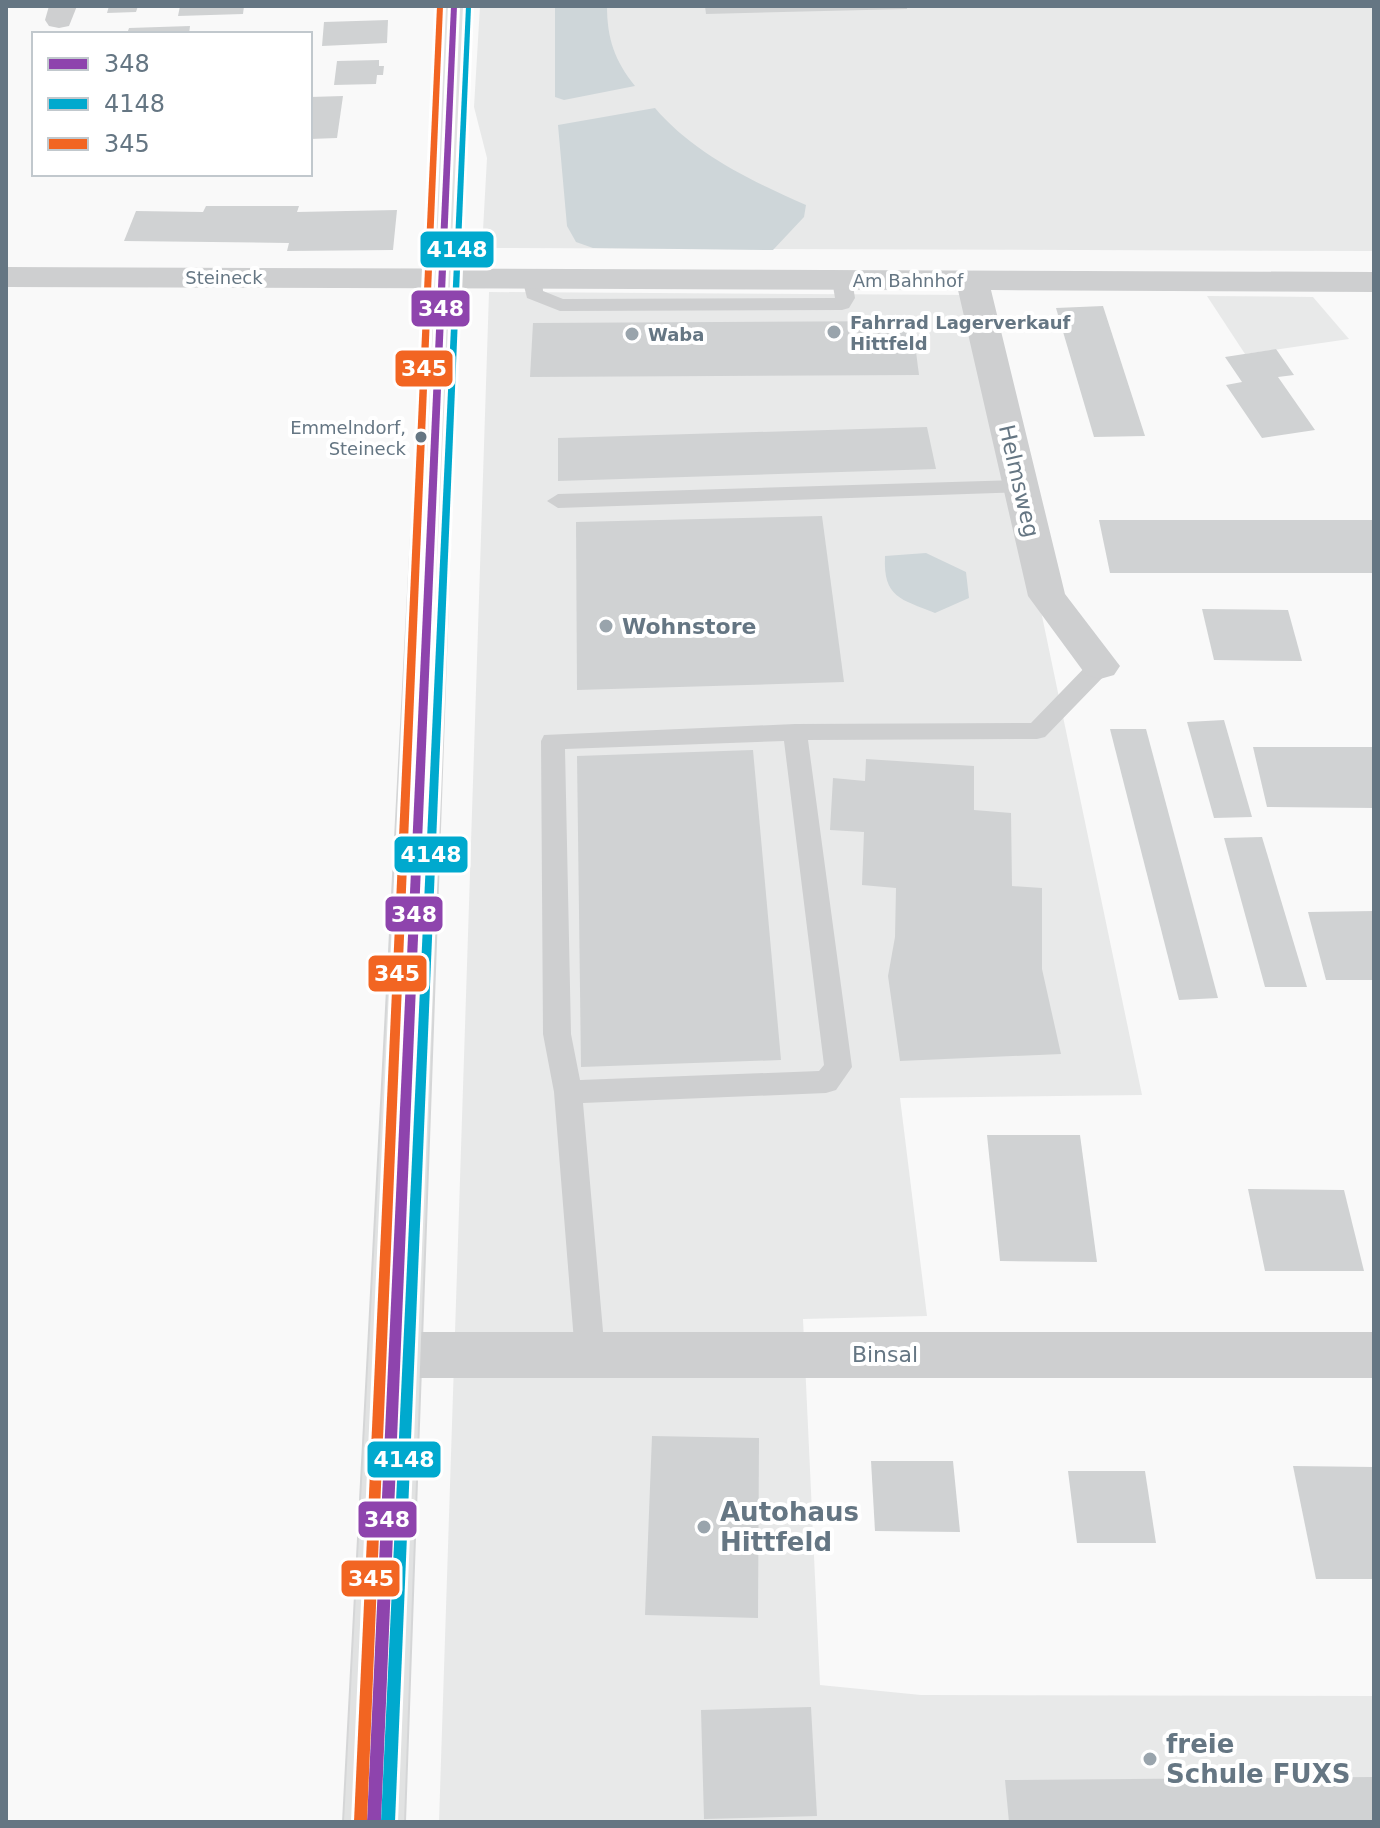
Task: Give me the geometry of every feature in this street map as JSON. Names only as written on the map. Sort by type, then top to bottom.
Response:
[{"type":"main road","points":[[374,1822],[397,1355],[454,6]]},
{"type":"street","name":"Steineck","points":[[6,277],[442,278]]},
{"type":"street","name":"Am Bahnhof","points":[[442,278],[1374,282]]},
{"type":"street","name":"Helmsweg","points":[[972,280],[1047,596],[1100,666]]},
{"type":"street","name":"Binsal","points":[[397,1355],[1374,1355]]},
{"type":"lane","points":[[558,501],[1021,487]]},
{"type":"lane","points":[[590,1354],[568,1092],[557,1034],[553,741],[795,732],[1037,731],[1100,666]]},
{"type":"lane","points":[[568,1092],[826,1082],[838,1067],[795,732]]},
{"type":"shaded area","points":[[480,6],[1374,6],[1374,251],[482,248],[487,158],[474,107]]},
{"type":"shaded area","points":[[555,6],[607,6],[614,49],[622,68],[635,86],[564,100],[555,97]]},
{"type":"shaded area","points":[[655,108],[687,139],[725,165],[806,205],[804,217],[773,250],[593,248],[576,242],[567,226],[558,125]]},
{"type":"shaded area","points":[[489,292],[975,295],[1142,1095],[900,1098],[927,1316],[803,1319],[820,1685],[921,1695],[1374,1696],[1374,1822],[439,1822]]},
{"type":"shaded area","points":[[1207,296],[1313,297],[1349,339],[1245,354]]},
{"type":"shaded area","points":[[926,553],[966,572],[969,598],[935,613],[896,595],[887,581],[885,556]]},
{"type":"building","points":[[109,6],[138,6],[136,12],[107,13]]},
{"type":"building","points":[[180,6],[244,6],[243,14],[178,16]]},
{"type":"building","points":[[705,6],[907,6],[907,9],[706,14]]},
{"type":"building","points":[[388,20],[387,43],[322,46],[324,22]]},
{"type":"building","points":[[190,26],[189,32],[128,32],[129,28]]},
{"type":"building","points":[[379,60],[379,66],[384,66],[383,75],[377,75],[376,84],[334,85],[337,61]]},
{"type":"building","points":[[343,96],[337,138],[312,139],[312,97]]},
{"type":"building","points":[[206,206],[299,206],[297,212],[397,210],[393,250],[287,251],[289,243],[124,241],[136,211],[203,212]]},
{"type":"building","points":[[1103,306],[1145,436],[1094,437],[1056,308]]},
{"type":"building","points":[[912,321],[919,375],[530,377],[533,323]]},
{"type":"building","points":[[1276,349],[1294,375],[1278,377],[1315,430],[1262,438],[1226,385],[1242,382],[1225,357]]},
{"type":"building","points":[[927,427],[936,469],[558,481],[558,438]]},
{"type":"building","points":[[822,516],[844,682],[577,690],[576,522]]},
{"type":"building","points":[[1099,520],[1374,520],[1374,573],[1110,573]]},
{"type":"building","points":[[1202,609],[1288,610],[1302,661],[1214,660]]},
{"type":"building","points":[[1224,720],[1252,817],[1214,818],[1187,722]]},
{"type":"building","points":[[1110,729],[1146,729],[1218,998],[1179,1000]]},
{"type":"building","points":[[1253,747],[1374,747],[1374,808],[1267,807]]},
{"type":"building","points":[[753,750],[781,1060],[581,1067],[577,756]]},
{"type":"building","points":[[866,759],[974,766],[974,810],[1011,813],[1012,886],[1042,888],[1042,969],[1061,1054],[900,1061],[888,976],[895,937],[896,888],[862,885],[864,832],[830,830],[833,778],[865,781]]},
{"type":"building","points":[[1262,837],[1307,987],[1265,987],[1224,838]]},
{"type":"building","points":[[1374,911],[1374,980],[1326,980],[1308,912]]},
{"type":"building","points":[[987,1135],[1080,1135],[1097,1262],[1000,1261]]},
{"type":"building","points":[[1248,1189],[1344,1190],[1364,1271],[1265,1271]]},
{"type":"building","name":"Autohaus Hittfeld","points":[[652,1436],[759,1438],[758,1618],[645,1615]]},
{"type":"building","points":[[871,1461],[953,1461],[960,1532],[875,1531]]},
{"type":"building","points":[[1293,1466],[1374,1467],[1374,1579],[1316,1579]]},
{"type":"building","points":[[1068,1471],[1145,1471],[1156,1543],[1077,1543]]},
{"type":"building","points":[[811,1707],[817,1816],[704,1819],[701,1710]]},
{"type":"building","points":[[1374,1777],[1374,1822],[1009,1822],[1005,1780]]},
{"type":"transit line","name":"345","points":[[360,1821],[440,6]]},
{"type":"transit line","name":"348","points":[[374,1822],[454,6]]},
{"type":"transit line","name":"4148","points":[[388,1822],[468,7]]},
{"type":"place","name":"Fahrrad Lagerverkauf Hittfeld","points":[[834,332]]},
{"type":"place","name":"Waba","points":[[632,334]]},
{"type":"place","name":"Emmelndorf, Steineck","points":[[421,437]]},
{"type":"place","name":"Wohnstore","points":[[606,626]]},
{"type":"place","name":"Autohaus Hittfeld","points":[[704,1527]]},
{"type":"place","name":"freie Schule FUXS","points":[[1150,1759]]}]
